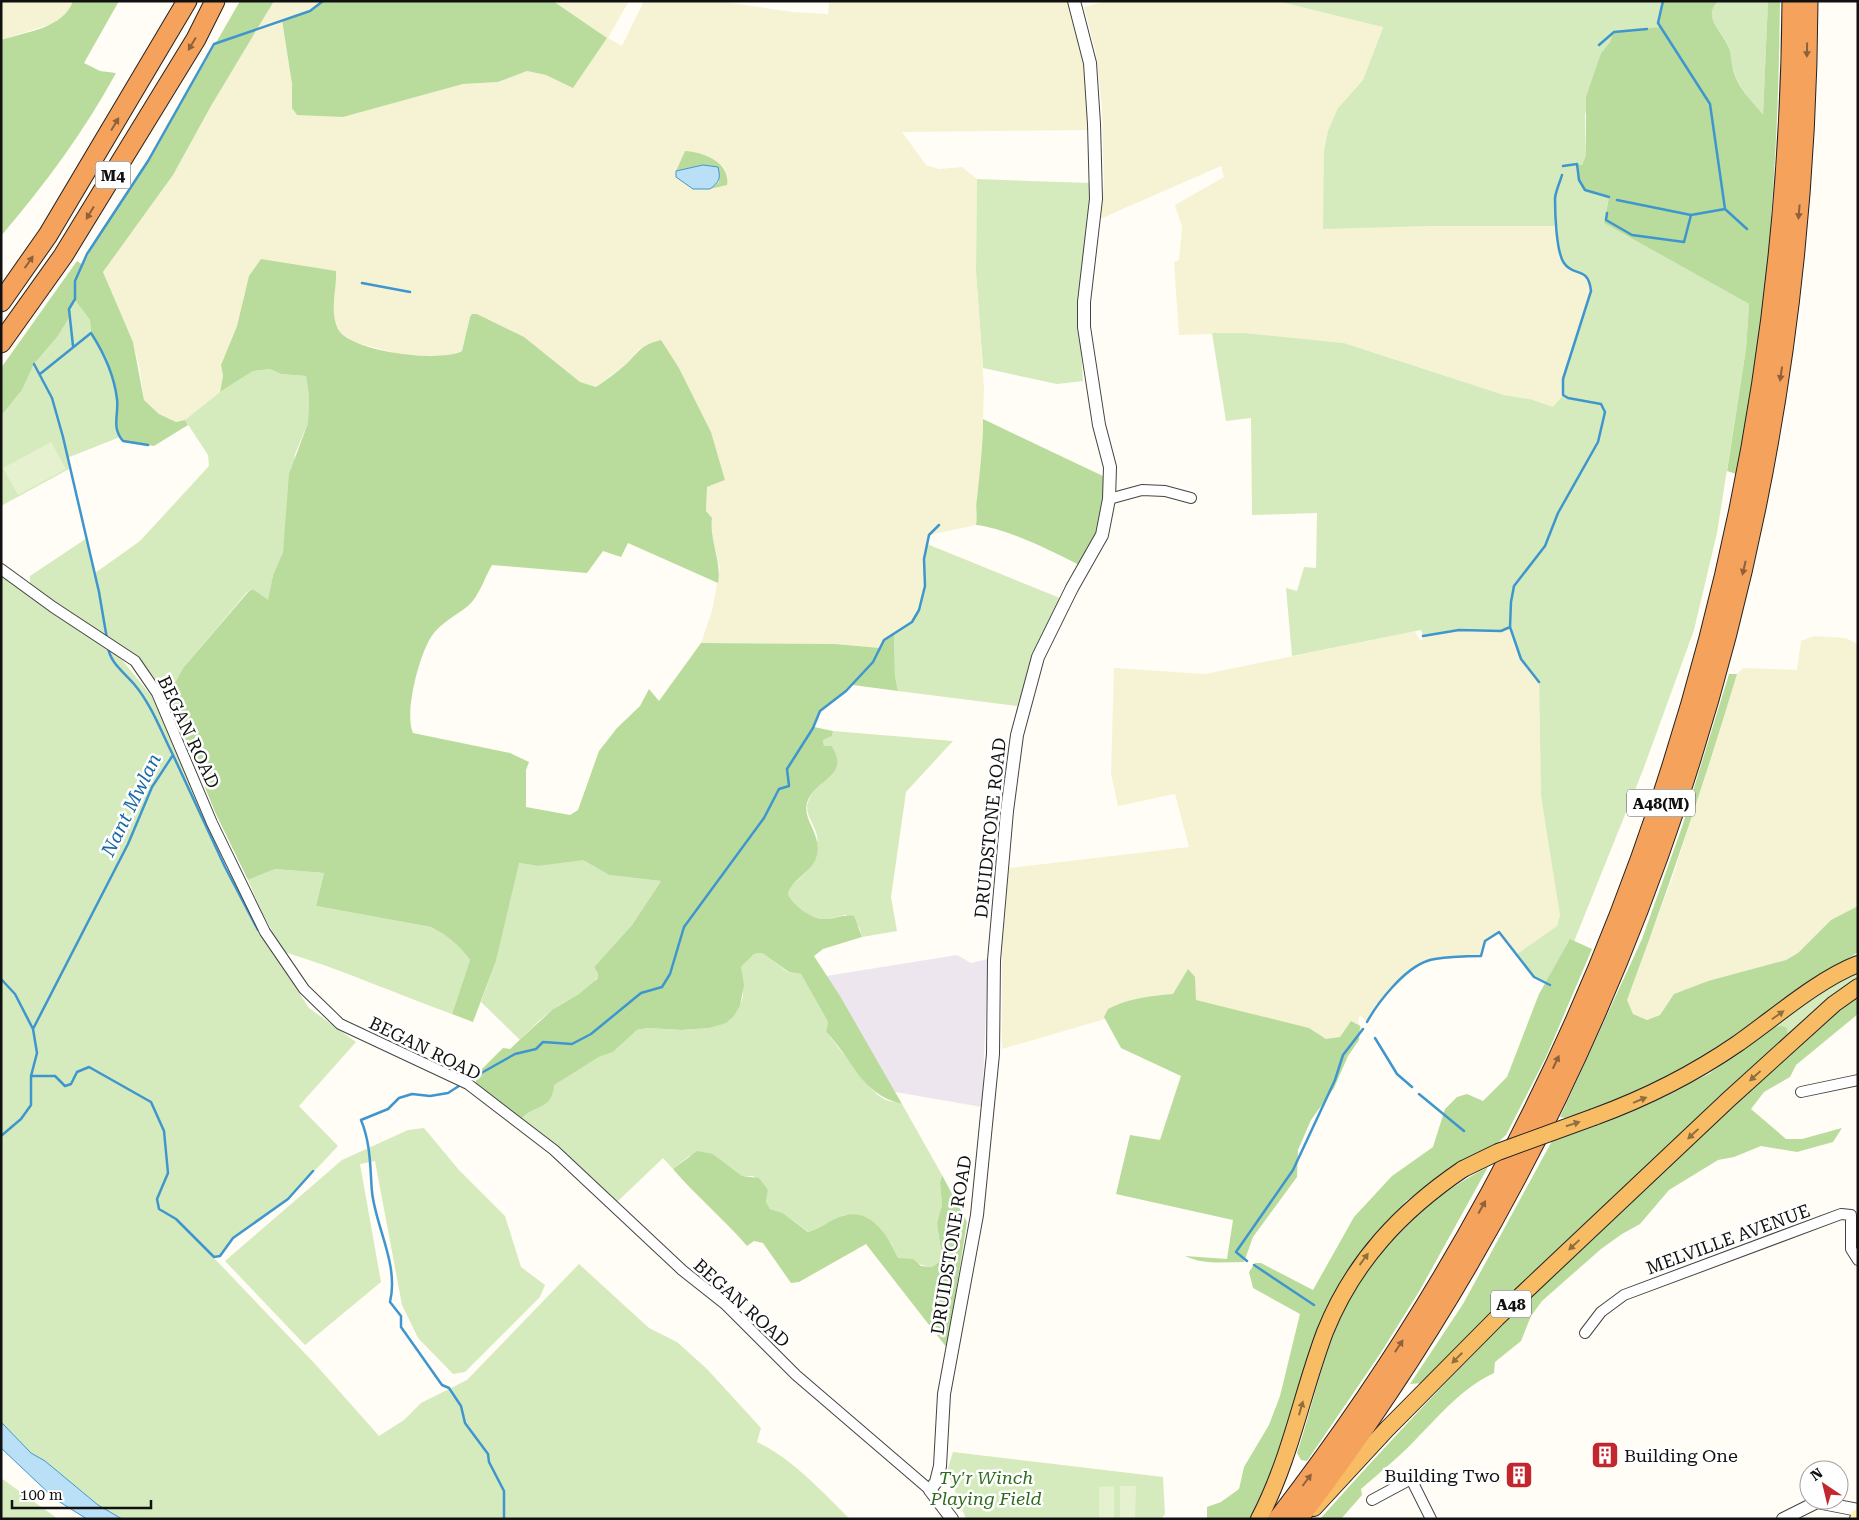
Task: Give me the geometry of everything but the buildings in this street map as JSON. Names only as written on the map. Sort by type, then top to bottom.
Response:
[{"type":"highway","name":"M4","points":[[1,302],[48,235],[187,1]]},
{"type":"highway","name":"M4","points":[[1,344],[63,256],[196,39],[215,1]]},
{"type":"highway","name":"A48(M)","points":[[1278,1519],[1323,1459],[1405,1338],[1455,1256],[1504,1166],[1552,1072],[1598,969],[1664,793],[1693,701],[1722,594],[1743,498],[1763,385],[1775,298],[1787,175],[1792,1]]},
{"type":"highway","name":"A48(M)","points":[[1298,1519],[1343,1458],[1402,1372],[1475,1255],[1499,1212],[1547,1119],[1594,1019],[1671,823],[1706,712],[1737,596],[1755,519],[1774,415],[1786,340],[1800,210],[1805,123],[1808,1]]},
{"type":"highway","points":[[1259,1519],[1288,1452],[1325,1332],[1350,1280],[1375,1244],[1405,1213],[1433,1189],[1463,1169],[1498,1152],[1645,1098],[1687,1076],[1825,982],[1858,964]]},
{"type":"highway","name":"A48","points":[[1304,1519],[1367,1450],[1497,1318],[1728,1100],[1834,1004],[1858,987]]},
{"type":"street","name":"DRUIDSTONE ROAD","points":[[930,1490],[936,1482],[940,1466],[944,1394],[977,1215],[993,1054],[994,960],[1006,811],[1017,735],[1038,657],[1072,588],[1102,535],[1110,500],[1110,466],[1100,430],[1084,327],[1084,302],[1096,200],[1094,124],[1090,63],[1074,1]]},
{"type":"street","points":[[1110,500],[1142,490],[1165,492],[1191,498]]},
{"type":"street","name":"BEGAN ROAD","points":[[1,569],[53,608],[135,661],[157,693],[212,823],[266,932],[304,988],[340,1024],[468,1084],[554,1150],[675,1264],[725,1304],[796,1375],[930,1490]]},
{"type":"street","points":[[1801,1092],[1858,1080]]},
{"type":"street","name":"MELVILLE AVENUE","points":[[1585,1333],[1601,1312],[1624,1295],[1841,1214],[1851,1215],[1851,1249],[1858,1260]]},
{"type":"street","points":[[1372,1500],[1411,1479],[1432,1519]]},
{"type":"street","points":[[930,1490],[952,1519]]},
{"type":"street","points":[[1783,1519],[1817,1502],[1858,1510]]},
{"type":"shaded area","points":[[1,1],[73,1],[67,15],[57,22],[1,40]]},
{"type":"shaded area","points":[[274,1],[323,1],[310,11],[282,20],[292,84],[292,108],[343,117],[463,84],[498,82],[527,71],[546,75],[573,87],[607,38],[553,1],[629,1],[608,38],[622,46],[644,1],[718,1],[793,12],[828,14],[829,1],[1067,1],[1085,61],[1089,130],[902,132],[926,165],[939,169],[962,167],[977,179],[976,271],[984,388],[981,478],[976,500],[978,515],[976,525],[929,535],[924,559],[925,586],[919,610],[912,622],[884,640],[880,648],[835,644],[701,643],[712,611],[720,568],[710,530],[712,518],[706,511],[707,487],[725,480],[711,432],[679,368],[661,341],[639,349],[627,363],[596,387],[580,382],[495,323],[477,314],[470,317],[462,351],[448,356],[402,355],[351,341],[339,331],[333,315],[336,271],[244,294],[237,326],[221,365],[223,376],[220,392],[185,420],[176,422],[159,414],[144,400],[140,370],[133,342],[103,272],[173,175],[211,106]],"holes":[[[685,151],[724,167],[728,178],[676,171]]]},
{"type":"shaded area","points":[[1106,1],[1277,1],[1383,26],[1363,80],[1338,108],[1430,226],[1557,226],[1563,262],[1568,267],[1584,273],[1590,281],[1591,291],[1563,379],[1563,395],[1553,408],[1530,399],[1504,395],[1344,343],[1245,333],[1179,335],[1174,262],[1179,260],[1182,227],[1175,205],[1224,177],[1221,166],[1100,219],[1104,186],[1102,107],[1096,53],[1084,7]]},
{"type":"shaded area","points":[[1510,627],[1521,659],[1539,682],[1541,796],[1558,893],[1560,915],[1557,926],[1517,954],[1499,932],[1485,941],[1481,956],[1427,960],[1408,973],[1376,1005],[1367,1022],[1360,1015],[1358,1022],[1363,1029],[1343,1055],[1126,1013],[1002,1049],[1002,946],[1009,868],[1189,847],[1175,794],[1118,806],[1111,774],[1114,668],[1205,674],[1415,631],[1420,640],[1423,639],[1423,636],[1459,630],[1501,631]]},
{"type":"shaded area","points":[[1814,636],[1846,638],[1858,644],[1858,906],[1831,920],[1798,953],[1786,960],[1708,981],[1674,994],[1660,1015],[1647,1020],[1633,1014],[1626,1000],[1672,879],[1737,674],[1743,668],[1797,670],[1801,641]]},
{"type":"shaded area","points":[[957,955],[971,963],[988,959],[982,1107],[895,1092],[826,976]]},
{"type":"green space","points":[[73,1],[119,1],[84,63],[100,71],[116,73],[91,116],[63,157],[1,236],[1,40],[43,28],[53,23],[68,10]]},
{"type":"green space","points":[[240,1],[274,1],[211,106],[173,175],[103,272],[133,342],[144,400],[159,414],[176,422],[185,420],[188,425],[154,446],[123,441],[117,434],[115,423],[117,400],[107,358],[91,333],[90,320],[75,300],[69,309],[69,318],[58,336],[34,364],[22,390],[1,416],[1,368],[77,261],[83,265],[100,232],[148,161]]},
{"type":"green space","points":[[323,1],[553,1],[607,38],[573,88],[546,75],[527,71],[498,82],[463,84],[343,117],[297,115],[292,108],[292,84],[282,20],[310,11]]},
{"type":"green space","points":[[1277,1],[1663,1],[1660,10],[1661,27],[1610,42],[1601,53],[1585,115],[1586,155],[1582,165],[1577,164],[1585,190],[1609,197],[1604,223],[1749,304],[1746,349],[1717,533],[1694,630],[1643,770],[1571,949],[1550,985],[1534,977],[1517,954],[1557,926],[1560,915],[1541,796],[1539,682],[1521,659],[1509,627],[1501,631],[1459,630],[1423,636],[1421,630],[1292,656],[1286,588],[1297,591],[1304,567],[1316,568],[1317,513],[1252,515],[1251,418],[1226,421],[1212,333],[1245,333],[1344,343],[1504,395],[1530,399],[1553,407],[1563,395],[1563,379],[1591,291],[1589,282],[1586,276],[1570,269],[1563,262],[1559,250],[1557,226],[1430,226],[1323,229],[1324,151],[1328,131],[1338,108],[1363,80],[1383,27]]},
{"type":"green space","points":[[1663,1],[1719,1],[1712,12],[1714,24],[1729,49],[1734,73],[1739,84],[1763,115],[1768,1],[1780,1],[1775,165],[1769,246],[1756,365],[1736,474],[1727,471],[1746,349],[1749,304],[1604,223],[1609,197],[1585,190],[1579,180],[1577,164],[1582,165],[1586,155],[1586,97],[1601,53],[1610,42],[1614,32],[1660,27],[1658,23]]},
{"type":"green space","points":[[1719,1],[1768,1],[1763,116],[1738,81],[1729,48],[1712,19],[1714,7]]},
{"type":"green space","points":[[685,151],[708,156],[715,160],[725,171],[727,185],[710,189],[719,182],[718,167],[703,165],[676,171]]},
{"type":"green space","points":[[977,179],[1089,183],[1093,198],[1080,332],[1083,381],[1057,384],[983,368],[976,271]]},
{"type":"green space","points":[[261,259],[336,271],[334,315],[338,329],[346,337],[359,344],[396,353],[435,356],[462,351],[470,317],[472,314],[477,314],[524,337],[580,382],[596,387],[622,368],[644,347],[661,340],[679,368],[711,432],[725,480],[707,487],[706,511],[712,518],[712,534],[719,575],[718,583],[628,543],[621,557],[603,551],[587,573],[492,565],[473,601],[439,627],[426,646],[414,685],[410,712],[413,733],[510,753],[529,762],[526,770],[526,807],[570,815],[578,810],[599,751],[617,728],[640,706],[649,689],[659,701],[701,643],[835,644],[880,648],[884,640],[894,634],[895,676],[898,691],[853,685],[820,711],[814,727],[833,731],[832,736],[823,740],[824,746],[832,746],[837,756],[837,765],[829,777],[811,795],[807,803],[807,816],[818,850],[814,863],[790,888],[788,894],[802,910],[817,918],[854,916],[862,937],[823,949],[814,956],[840,996],[902,1104],[876,1092],[858,1074],[826,1032],[828,1022],[801,974],[789,972],[762,953],[754,954],[741,967],[744,985],[740,1006],[734,1016],[726,1023],[709,1028],[681,1030],[647,1028],[637,1030],[613,1052],[599,1057],[554,1085],[550,1099],[521,1119],[476,1083],[476,1075],[503,1048],[510,1049],[553,1009],[579,994],[597,979],[598,974],[594,967],[632,925],[661,881],[609,875],[583,860],[538,866],[519,863],[496,961],[473,1022],[452,1014],[470,960],[453,941],[443,934],[431,927],[316,906],[324,873],[275,869],[248,880],[215,812],[168,696],[183,668],[249,591],[253,589],[268,600],[273,575],[283,552],[289,474],[308,423],[309,396],[306,376],[281,374],[270,369],[253,371],[220,392],[223,376],[221,365],[237,326],[249,276]]},
{"type":"green space","points":[[75,299],[90,320],[91,333],[107,358],[117,400],[115,423],[120,437],[67,458],[69,469],[1,506],[1,416],[22,390],[34,364],[58,336],[69,318],[69,309]]},
{"type":"green space","points":[[270,369],[281,374],[306,376],[309,396],[308,423],[295,454],[283,552],[273,575],[268,601],[253,589],[248,591],[183,668],[168,696],[139,658],[30,585],[30,576],[87,538],[95,573],[140,541],[209,466],[208,455],[185,420],[220,392],[253,371]]},
{"type":"green space","points":[[983,419],[1105,477],[1104,503],[1100,523],[1092,543],[1079,565],[1015,535],[976,525],[976,501]]},
{"type":"green space","points":[[51,442],[66,469],[18,495],[3,468]]},
{"type":"green space","points":[[927,544],[1060,598],[1032,661],[1017,706],[898,691],[895,676],[894,634],[909,624],[918,612],[923,593]]},
{"type":"green space","points":[[1,574],[118,655],[157,703],[225,867],[258,930],[309,1008],[356,1042],[299,1106],[338,1146],[288,1199],[233,1238],[220,1256],[214,1258],[316,1365],[379,1436],[404,1420],[421,1403],[467,1380],[579,1264],[649,1328],[677,1342],[707,1369],[761,1428],[757,1442],[795,1467],[850,1519],[122,1519],[98,1505],[45,1461],[31,1453],[1,1422]]},
{"type":"green space","points":[[1729,674],[1737,674],[1712,756],[1627,1000],[1633,1014],[1647,1020],[1660,1015],[1674,994],[1708,981],[1786,960],[1798,953],[1831,920],[1858,906],[1858,952],[1674,1075],[1592,1110],[1565,1118],[1560,1117],[1642,939],[1682,827]]},
{"type":"green space","points":[[833,731],[953,741],[906,792],[891,897],[897,931],[862,937],[859,927],[846,915],[828,919],[817,918],[802,910],[788,894],[792,886],[809,868],[814,855],[817,837],[807,807],[812,794],[834,770],[837,764],[832,746],[824,746],[823,740],[832,736]]},
{"type":"green space","points":[[583,860],[609,875],[661,881],[632,925],[594,967],[598,974],[591,986],[552,1010],[520,1040],[481,1002],[496,961],[518,863],[538,866]]},
{"type":"green space","points":[[275,869],[324,873],[316,906],[431,927],[453,941],[470,960],[452,1014],[284,952],[262,913],[248,880]]},
{"type":"green space","points":[[1570,939],[1592,949],[1546,1057],[1506,1135],[1493,1147],[1454,1165],[1406,1201],[1370,1239],[1339,1285],[1320,1328],[1270,1483],[1250,1519],[1207,1519],[1207,1507],[1221,1502],[1239,1489],[1244,1467],[1269,1425],[1280,1396],[1300,1314],[1253,1288],[1249,1272],[1255,1263],[1261,1263],[1313,1290],[1354,1217],[1392,1176],[1433,1147],[1445,1109],[1457,1097],[1467,1094],[1483,1101],[1507,1077],[1539,994]]},
{"type":"green space","points":[[762,953],[788,972],[801,974],[828,1022],[826,1032],[871,1089],[886,1100],[902,1104],[942,1175],[940,1183],[942,1205],[937,1223],[941,1251],[939,1262],[932,1267],[898,1258],[891,1243],[858,1216],[844,1215],[809,1232],[783,1213],[770,1209],[766,1202],[768,1190],[753,1176],[742,1176],[713,1154],[689,1156],[673,1169],[663,1158],[616,1203],[565,1154],[521,1119],[550,1099],[553,1085],[599,1057],[613,1052],[637,1030],[647,1028],[681,1030],[709,1028],[734,1016],[743,996],[741,967],[754,954]]},
{"type":"green space","points":[[1188,969],[1195,977],[1196,1000],[1309,1028],[1326,1039],[1340,1037],[1351,1021],[1360,1026],[1359,1040],[1348,1056],[1334,1088],[1311,1120],[1298,1150],[1297,1177],[1253,1237],[1244,1262],[1206,1262],[1185,1256],[1227,1259],[1233,1220],[1116,1194],[1130,1135],[1160,1140],[1181,1076],[1121,1048],[1104,1017],[1108,1009],[1124,1002],[1173,994]]},
{"type":"green space","points":[[1858,971],[1858,981],[1832,996],[1788,1034],[1787,1028],[1769,1028],[1820,993]]},
{"type":"green space","points":[[1858,997],[1858,1014],[1796,1065],[1790,1077],[1764,1092],[1751,1109],[1786,1139],[1802,1139],[1842,1128],[1833,1142],[1797,1152],[1761,1146],[1734,1157],[1718,1160],[1669,1190],[1640,1224],[1601,1249],[1542,1301],[1531,1316],[1521,1341],[1495,1362],[1494,1373],[1462,1394],[1405,1451],[1361,1489],[1362,1495],[1341,1519],[1320,1519],[1435,1394],[1595,1233],[1851,998]]},
{"type":"green space","points":[[1782,1026],[1787,1028],[1788,1034],[1717,1098],[1424,1383],[1410,1384],[1463,1304],[1552,1141],[1596,1126],[1709,1074],[1769,1028]]},
{"type":"green space","points":[[424,1128],[459,1170],[505,1216],[521,1267],[545,1285],[540,1297],[465,1372],[453,1374],[418,1338],[402,1305],[375,1161],[360,1164],[381,1282],[305,1345],[225,1261],[342,1160],[408,1130]]},
{"type":"green space","points":[[697,1151],[713,1154],[742,1176],[759,1178],[768,1190],[766,1202],[770,1209],[783,1213],[808,1232],[837,1218],[858,1215],[875,1223],[888,1239],[898,1258],[913,1259],[921,1266],[932,1267],[939,1262],[941,1251],[937,1223],[942,1205],[940,1183],[942,1175],[967,1222],[947,1348],[866,1244],[799,1282],[791,1283],[763,1243],[754,1241],[747,1246],[673,1169]]},
{"type":"green space","points":[[1488,1167],[1420,1290],[1380,1354],[1307,1461],[1301,1460],[1297,1453],[1319,1379],[1334,1334],[1360,1282],[1377,1258],[1416,1216],[1439,1197]]},
{"type":"green space","name":"Ty'r Winch Playing Field","points":[[953,1452],[1163,1477],[1165,1514],[1161,1519],[966,1519],[947,1471]]},
{"type":"green space","points":[[1,1478],[58,1519],[1,1519]]},
{"type":"green space","points":[[1114,1486],[1114,1519],[1099,1519],[1099,1487]]},
{"type":"green space","points":[[1120,1486],[1136,1486],[1135,1519],[1120,1519]]},
{"type":"water","points":[[703,165],[718,167],[718,180],[710,189],[693,189],[676,177],[676,171]]},
{"type":"water","points":[[1,1422],[31,1453],[45,1461],[98,1505],[122,1519],[87,1519],[55,1499],[1,1448]]},
{"type":"waterway","points":[[73,346],[69,309],[75,299],[75,281],[87,254],[148,161],[214,44],[310,11],[323,1]]},
{"type":"waterway","points":[[1663,1],[1658,23],[1710,104],[1725,209],[1747,229]]},
{"type":"waterway","points":[[1599,45],[1614,32],[1647,29]]},
{"type":"waterway","points":[[1563,166],[1577,164],[1579,180],[1585,190],[1609,197]]},
{"type":"waterway","points":[[1539,682],[1521,659],[1510,627],[1514,586],[1545,546],[1558,513],[1598,442],[1605,412],[1601,404],[1568,398],[1563,395],[1563,379],[1591,291],[1587,278],[1568,267],[1561,258],[1556,232],[1555,198],[1562,175]]},
{"type":"waterway","points":[[1617,200],[1691,215],[1725,209]]},
{"type":"waterway","points":[[1607,213],[1606,220],[1632,235],[1684,242],[1691,215]]},
{"type":"waterway","points":[[362,283],[410,292]]},
{"type":"waterway","points":[[40,374],[91,333],[104,356],[114,381],[117,399],[116,426],[119,436],[123,441],[148,445]]},
{"type":"waterway","name":"Nant Mwlan","points":[[34,364],[52,398],[63,437],[99,592],[107,639]]},
{"type":"waterway","points":[[467,1081],[515,1054],[536,1049],[543,1042],[572,1044],[591,1034],[641,993],[662,987],[670,974],[684,927],[764,818],[779,789],[789,786],[787,769],[813,728],[820,711],[846,691],[873,662],[884,640],[912,622],[919,610],[925,586],[924,559],[929,535],[939,525]]},
{"type":"waterway","points":[[1423,636],[1459,630],[1501,631],[1510,627]]},
{"type":"waterway","name":"Nant Mwlan","points":[[1,1136],[21,1119],[31,1105],[31,1076],[37,1053],[33,1029],[128,844],[152,787],[173,755],[146,700],[114,663],[108,647]]},
{"type":"waterway","points":[[173,755],[225,867],[258,930]]},
{"type":"waterway","points":[[1367,1022],[1392,987],[1409,971],[1431,960],[1481,956],[1485,941],[1499,932],[1534,977],[1550,985]]},
{"type":"waterway","points":[[1,979],[15,994],[33,1029]]},
{"type":"waterway","points":[[1247,1261],[1236,1252],[1293,1170],[1335,1080],[1343,1055],[1363,1029]]},
{"type":"waterway","points":[[1375,1038],[1397,1074],[1412,1087]]},
{"type":"waterway","points":[[31,1076],[55,1076],[65,1086],[71,1084],[77,1072],[89,1067],[151,1102],[164,1131],[168,1173],[157,1199],[159,1209],[176,1219],[214,1257],[220,1256],[233,1238],[288,1199],[313,1171]]},
{"type":"waterway","points":[[462,1084],[448,1093],[430,1096],[412,1094],[399,1098],[388,1109],[361,1120],[368,1147],[374,1206],[392,1274],[390,1302],[401,1316],[401,1327],[442,1385],[449,1388],[461,1406],[465,1423],[488,1454],[489,1462],[504,1491],[504,1519]]},
{"type":"waterway","points":[[1419,1094],[1464,1131]]},
{"type":"waterway","points":[[1254,1265],[1314,1305]]},
{"type":"place","name":"Building One","points":[[1605,1455]]},
{"type":"place","name":"Building Two","points":[[1519,1475]]}]
